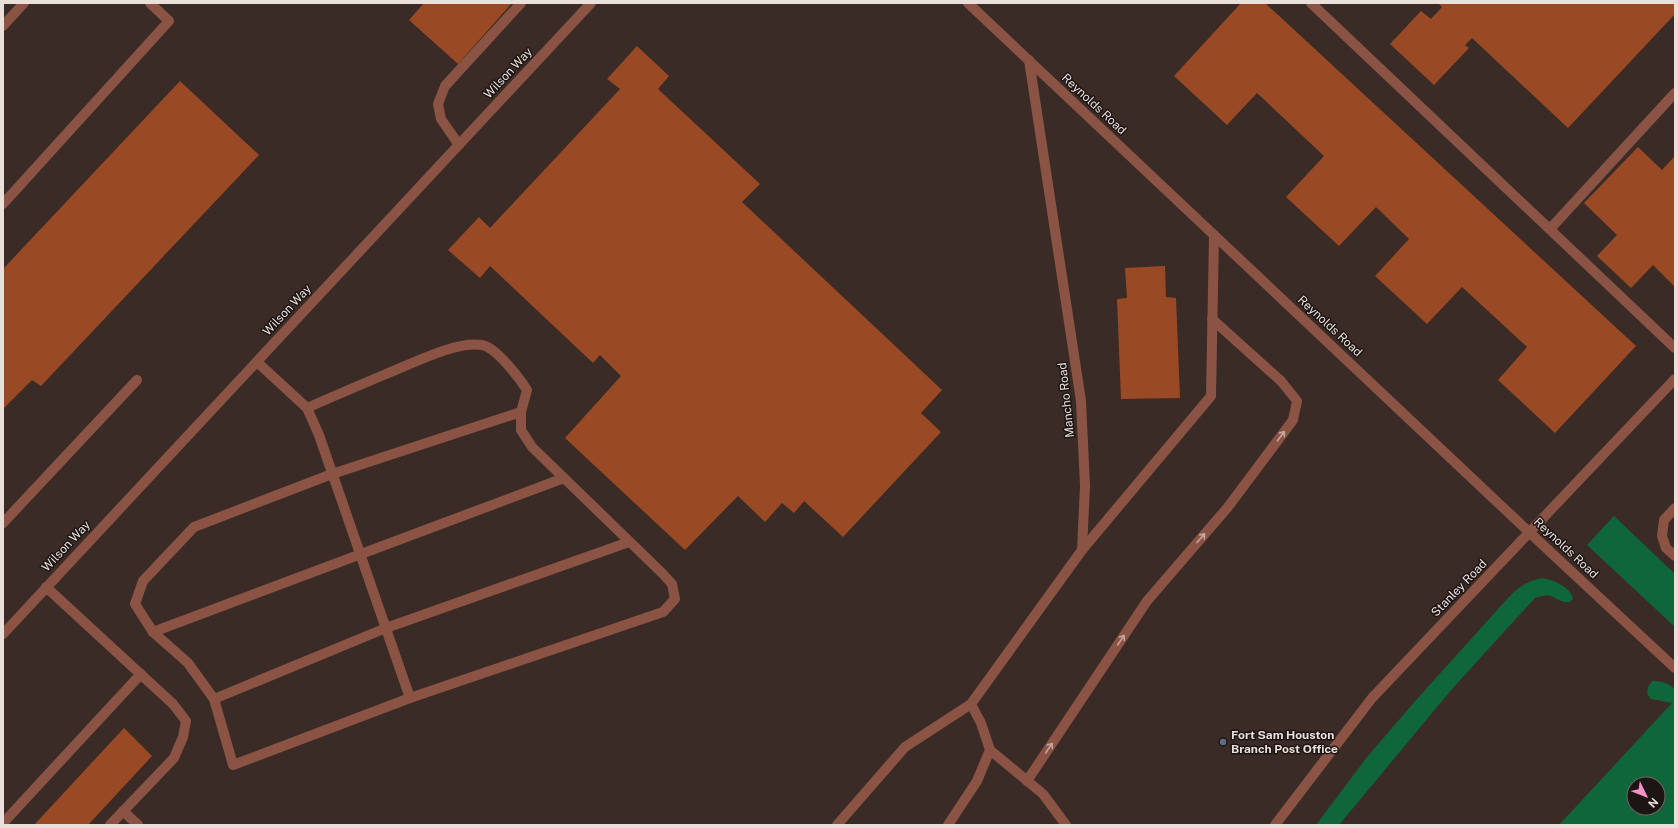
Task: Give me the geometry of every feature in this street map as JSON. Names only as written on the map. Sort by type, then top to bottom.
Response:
[{"type":"street","points":[[3,26],[24,3]]},
{"type":"street","points":[[3,204],[169,21],[150,3]]},
{"type":"street","points":[[459,145],[441,119],[438,104],[445,86],[522,3]]},
{"type":"street","name":"Wilson Way","points":[[3,634],[591,3]]},
{"type":"street","name":"Reynolds Road","points":[[968,3],[1675,668]]},
{"type":"street","points":[[1311,3],[1675,348]]},
{"type":"street","name":"Mancho Road","points":[[1029,60],[1081,401],[1085,486],[1082,550]]},
{"type":"street","points":[[1550,229],[1675,93]]},
{"type":"street","points":[[837,825],[905,746],[971,704],[1082,550],[1211,396],[1214,235]]},
{"type":"street","points":[[1027,781],[1147,601],[1228,507],[1293,420],[1297,401],[1281,380],[1212,319]]},
{"type":"street","points":[[307,408],[428,357],[463,345],[484,345],[496,353],[518,375],[527,390],[521,412],[521,430],[532,447],[672,584],[675,599],[663,612],[410,698],[233,765],[214,699],[188,663],[153,632],[135,604],[143,581],[194,528],[332,474],[521,412]]},
{"type":"street","points":[[257,362],[307,408],[319,435],[410,698]]},
{"type":"street","name":"Stanley Road","points":[[1275,825],[1372,698],[1675,379]]},
{"type":"street","points":[[3,523],[137,380]]},
{"type":"street","points":[[153,632],[564,478]]},
{"type":"street","points":[[1675,508],[1664,520],[1662,536],[1666,548],[1675,556]]},
{"type":"street","points":[[214,699],[386,628],[629,542]]},
{"type":"street","points":[[46,587],[173,704],[186,721],[184,737],[174,758],[110,825]]},
{"type":"street","points":[[3,823],[141,674]]},
{"type":"street","points":[[971,704],[981,723],[990,750],[1044,794],[1066,825]]},
{"type":"street","points":[[948,825],[977,781],[990,750]]},
{"type":"street","points":[[123,811],[138,825]]},
{"type":"green space","points":[[1614,516],[1675,574],[1675,627],[1587,545]]},
{"type":"green space","points":[[1541,578],[1550,580],[1565,587],[1572,595],[1573,599],[1570,602],[1565,602],[1547,595],[1535,598],[1452,689],[1339,825],[1316,825],[1367,757],[1508,598],[1523,585]]},
{"type":"green space","points":[[1652,681],[1665,683],[1675,689],[1675,825],[1559,825],[1672,703],[1651,699],[1647,694],[1648,687]]},
{"type":"building","points":[[424,3],[512,3],[458,64],[409,20]]},
{"type":"building","points":[[1241,3],[1265,3],[1636,346],[1555,433],[1498,380],[1527,347],[1462,287],[1427,324],[1375,276],[1409,239],[1376,207],[1339,246],[1286,197],[1324,156],[1257,93],[1227,125],[1174,76]]},
{"type":"building","points":[[1438,3],[1675,3],[1675,14],[1568,128],[1472,38],[1465,45],[1469,48],[1434,85],[1390,44],[1421,11],[1431,19],[1442,7]]},
{"type":"building","points":[[637,46],[669,76],[658,89],[760,184],[742,202],[942,390],[921,413],[941,432],[843,537],[804,501],[794,513],[782,503],[765,522],[738,496],[685,550],[565,438],[621,376],[600,355],[593,363],[490,266],[480,278],[448,250],[479,217],[490,228],[620,89],[607,79]]},
{"type":"building","points":[[180,81],[259,155],[41,386],[32,380],[3,409],[3,269]]},
{"type":"building","points":[[1638,147],[1662,170],[1675,156],[1675,287],[1653,265],[1631,288],[1597,256],[1617,235],[1584,203]]},
{"type":"building","points":[[1165,266],[1166,297],[1176,298],[1180,398],[1121,399],[1117,299],[1127,298],[1125,268]]},
{"type":"building","points":[[124,728],[152,756],[88,825],[34,825]]},
{"type":"place","name":"Fort Sam Houston Branch Post Office","points":[[1223,742]]}]
